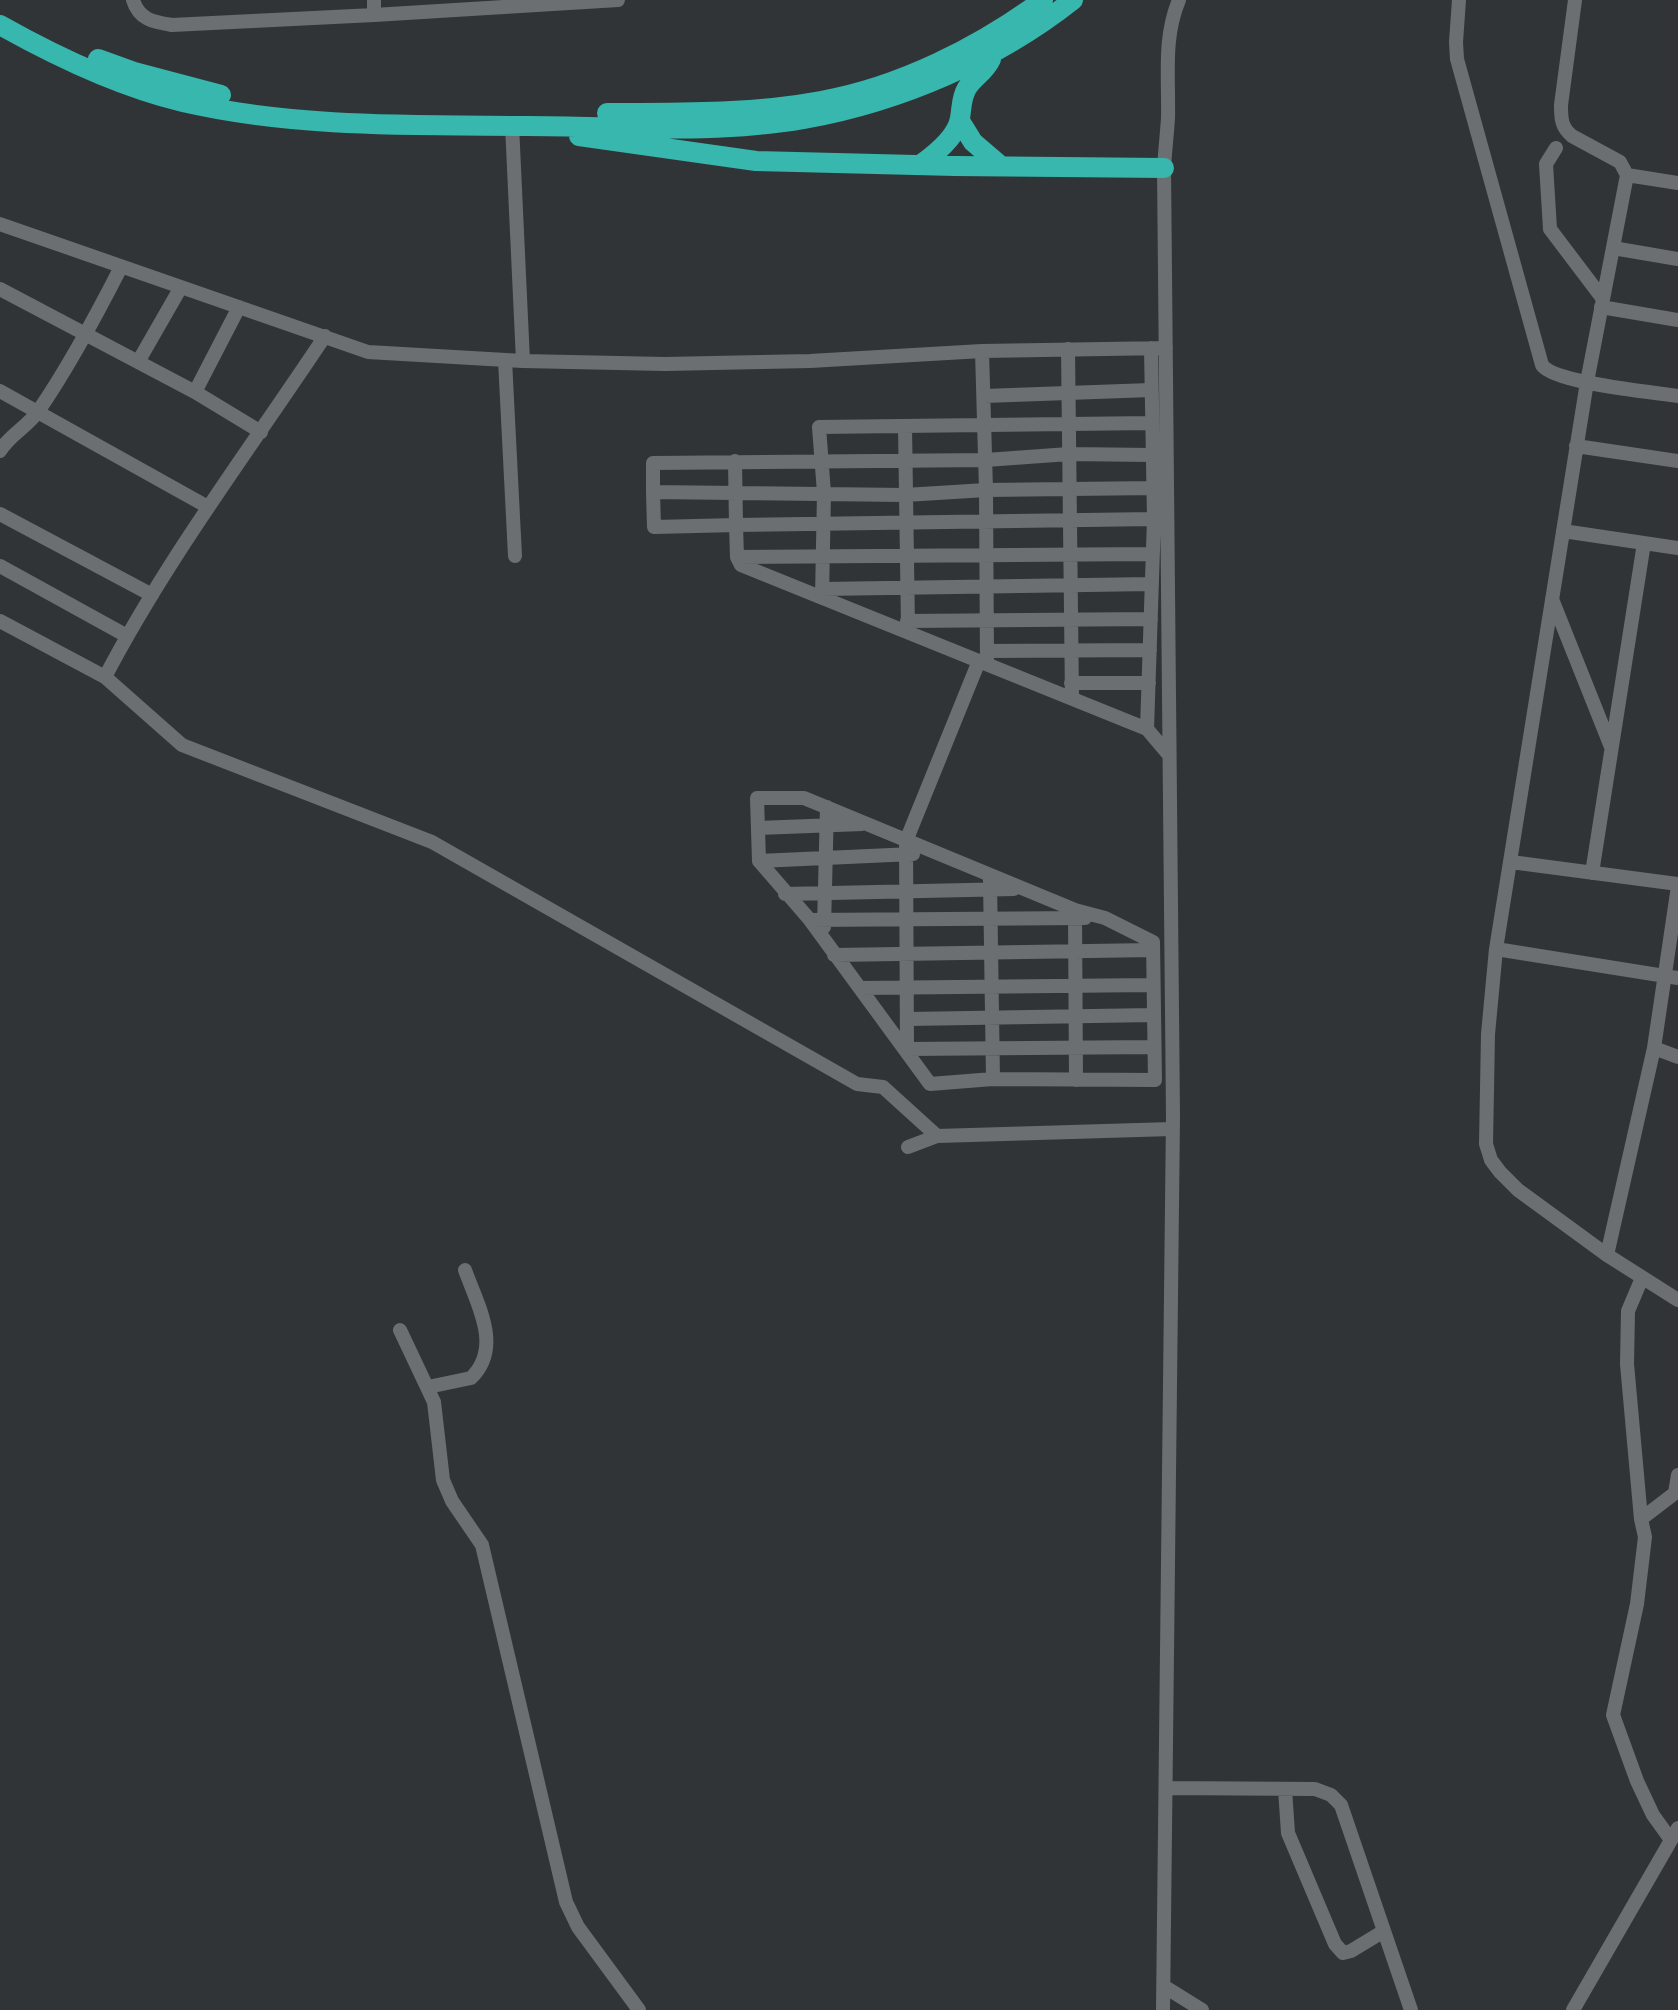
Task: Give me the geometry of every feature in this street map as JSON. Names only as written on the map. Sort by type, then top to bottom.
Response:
[{"type":"highway","points":[[0,11],[48,37],[121,67],[198,91],[266,105],[334,112],[433,114],[692,113],[797,106],[874,87],[931,66],[992,34],[1043,0]]},
{"type":"highway","points":[[0,25],[54,54],[124,84],[195,104],[331,123],[691,127],[804,119],[874,102],[992,55],[1017,41],[1073,0]]},
{"type":"highway","points":[[920,165],[943,146],[960,121],[965,91],[987,67],[992,55]]},
{"type":"highway","points":[[960,121],[982,151],[1001,166]]},
{"type":"highway","points":[[540,126],[586,137],[756,161],[1164,168]]},
{"type":"street","points":[[133,0],[139,13],[151,22],[172,25],[374,8],[618,0]]},
{"type":"street","points":[[1163,2010],[1172,1129],[1169,755],[1158,348],[1168,118],[1167,51],[1170,21],[1179,0]]},
{"type":"street","points":[[1459,0],[1457,59],[1542,365],[1552,373],[1587,382],[1678,396]]},
{"type":"street","points":[[1575,0],[1561,121],[1572,136],[1620,162],[1627,175],[1576,446],[1496,949],[1488,1034],[1486,1144],[1491,1160],[1518,1190],[1607,1255],[1678,1300]]},
{"type":"street","points":[[512,125],[523,361]]},
{"type":"street","points":[[1556,148],[1546,164],[1550,229],[1602,303],[1678,320]]},
{"type":"street","points":[[1627,175],[1678,183]]},
{"type":"street","points":[[0,224],[368,352],[523,361],[665,364],[810,361],[982,351],[1158,348]]},
{"type":"street","points":[[1613,248],[1678,259]]},
{"type":"street","points":[[0,451],[7,440],[38,412],[86,335],[121,267]]},
{"type":"street","points":[[138,362],[181,287]]},
{"type":"street","points":[[0,289],[195,392],[261,432]]},
{"type":"street","points":[[195,392],[239,307]]},
{"type":"street","points":[[105,677],[127,636],[208,507],[325,336]]},
{"type":"street","points":[[1147,729],[1154,519],[1151,390],[1158,348]]},
{"type":"street","points":[[1068,349],[1072,698]]},
{"type":"street","points":[[907,1049],[906,848],[985,659],[987,521],[982,351]]},
{"type":"street","points":[[505,360],[515,556]]},
{"type":"street","points":[[984,396],[1151,390]]},
{"type":"street","points":[[0,391],[208,507]]},
{"type":"street","points":[[822,593],[824,493],[819,427],[1152,423]]},
{"type":"street","points":[[905,426],[908,627]]},
{"type":"street","points":[[1576,446],[1678,461]]},
{"type":"street","points":[[1152,455],[653,463],[654,527],[1154,519]]},
{"type":"street","points":[[735,461],[737,557],[741,565],[908,627],[1147,729],[1169,755]]},
{"type":"street","points":[[653,492],[905,495],[986,490],[1154,488]]},
{"type":"street","points":[[0,514],[152,595]]},
{"type":"street","points":[[1563,531],[1678,548]]},
{"type":"street","points":[[1592,873],[1644,543]]},
{"type":"street","points":[[737,557],[1153,554]]},
{"type":"street","points":[[0,566],[127,636]]},
{"type":"street","points":[[822,593],[906,587],[1152,584]]},
{"type":"street","points":[[1552,598],[1612,748]]},
{"type":"street","points":[[908,627],[987,620],[1151,619]]},
{"type":"street","points":[[0,621],[105,677],[182,745],[432,842],[857,1084],[883,1087],[937,1136]]},
{"type":"street","points":[[985,659],[1071,651],[1150,650]]},
{"type":"street","points":[[1071,683],[1149,683]]},
{"type":"street","points":[[827,807],[825,893],[817,920],[824,943],[907,1049],[930,1084],[993,1079],[1155,1080],[1153,942],[1105,918],[1076,914],[991,919],[817,920],[785,894],[759,861],[757,798],[804,798],[827,807],[866,824],[906,848]]},
{"type":"street","points":[[758,828],[866,824]]},
{"type":"street","points":[[759,861],[826,858],[906,848],[937,853],[990,882]]},
{"type":"street","points":[[1511,862],[1678,885],[1671,977],[1607,1255]]},
{"type":"street","points":[[990,882],[993,1079]]},
{"type":"street","points":[[785,894],[907,891],[990,882],[1023,888],[1076,914]]},
{"type":"street","points":[[1076,914],[1076,1080]]},
{"type":"street","points":[[1496,949],[1671,977]]},
{"type":"street","points":[[834,955],[1153,950]]},
{"type":"street","points":[[860,988],[1153,985]]},
{"type":"street","points":[[908,1019],[1154,1015]]},
{"type":"street","points":[[907,1049],[1154,1047]]},
{"type":"street","points":[[1654,1048],[1678,1057]]},
{"type":"street","points":[[908,1147],[937,1136],[1172,1129]]},
{"type":"street","points":[[428,1387],[471,1378],[484,1359],[487,1340],[485,1322],[465,1270]]},
{"type":"street","points":[[1573,2010],[1674,1834],[1653,1815],[1613,1715],[1637,1604],[1645,1537],[1627,1364],[1628,1311],[1642,1278]]},
{"type":"street","points":[[400,1330],[434,1402],[443,1480],[452,1501],[482,1545],[566,1902],[578,1927],[639,2010]]},
{"type":"street","points":[[1641,1519],[1675,1493],[1678,1475]]},
{"type":"street","points":[[1166,1788],[1315,1789],[1331,1795],[1341,1805],[1411,2010]]},
{"type":"street","points":[[1285,1789],[1288,1833],[1335,1944],[1343,1953],[1351,1951],[1384,1931]]},
{"type":"street","points":[[1165,1987],[1202,2010]]}]
